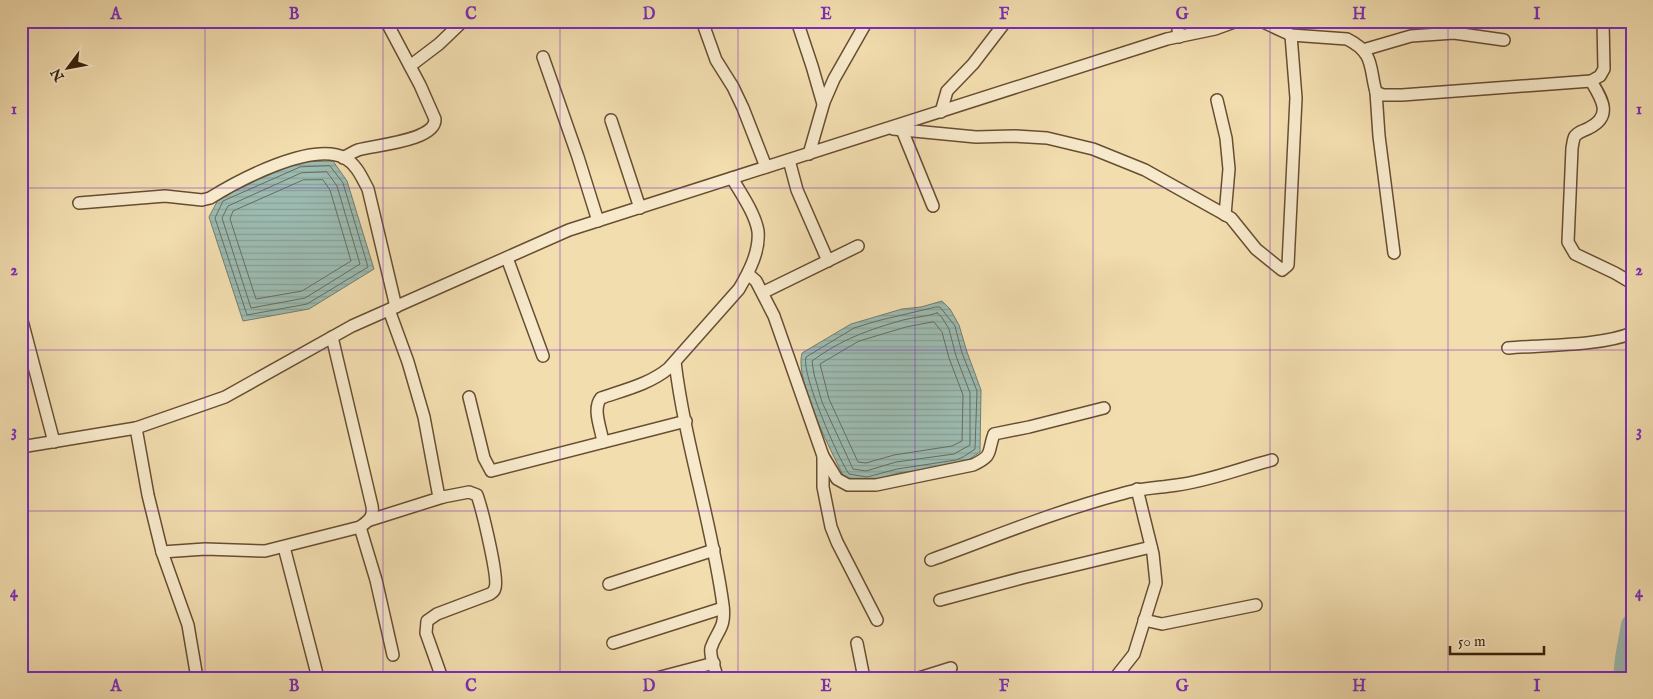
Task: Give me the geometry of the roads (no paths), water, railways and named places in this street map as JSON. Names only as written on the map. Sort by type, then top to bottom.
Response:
[{"type":"street","points":[[343,158],[357,151],[419,136],[433,128],[435,124],[435,119],[410,66],[386,21]]},
{"type":"street","points":[[410,66],[439,44],[463,21]]},
{"type":"street","points":[[702,21],[716,60],[733,87],[743,108],[766,167]]},
{"type":"street","points":[[798,21],[823,104]]},
{"type":"street","points":[[809,154],[823,104],[834,79],[867,21]]},
{"type":"street","points":[[941,112],[948,91],[973,64],[1006,21]]},
{"type":"street","points":[[1177,21],[1179,37]]},
{"type":"street","points":[[21,447],[136,428],[225,397],[352,326],[569,230],[1179,37],[1215,29],[1237,21]]},
{"type":"street","points":[[1261,21],[1291,35],[1347,39],[1363,50],[1369,57],[1376,92],[1379,136],[1394,254]]},
{"type":"street","points":[[1376,92],[1382,95],[1402,95],[1591,81],[1600,76],[1604,70],[1603,21]]},
{"type":"street","points":[[1363,50],[1411,36],[1454,33],[1504,40]]},
{"type":"street","points":[[889,128],[976,137],[1014,136],[1047,138],[1093,149],[1145,170],[1225,214],[1237,224],[1256,249],[1282,270],[1288,265],[1296,98],[1291,35]]},
{"type":"street","points":[[543,57],[598,221]]},
{"type":"street","points":[[1591,81],[1600,96],[1604,108],[1602,117],[1596,124],[1579,132],[1574,137],[1568,242],[1575,254],[1632,283]]},
{"type":"street","points":[[1217,100],[1226,138],[1230,169],[1225,214]]},
{"type":"street","points":[[611,120],[640,208]]},
{"type":"street","points":[[902,130],[933,206]]},
{"type":"street","points":[[80,203],[165,196],[202,200],[210,198],[260,172],[289,161],[328,154],[343,158],[351,163],[360,174],[368,189],[392,308],[424,418],[438,492],[443,497]]},
{"type":"street","points":[[789,160],[797,190],[828,261]]},
{"type":"street","points":[[603,442],[597,409],[598,402],[602,398],[628,389],[663,373],[675,362],[739,289],[748,274],[756,248],[758,230],[732,178]]},
{"type":"street","points":[[764,292],[858,246]]},
{"type":"street","points":[[507,258],[543,356]]},
{"type":"street","points":[[748,274],[764,292],[788,355],[822,456],[837,479],[848,484],[876,485],[973,465],[985,459],[990,453],[994,434],[1029,428],[1104,408]]},
{"type":"street","points":[[21,317],[54,442]]},
{"type":"street","points":[[1508,348],[1602,340],[1622,337],[1632,333]]},
{"type":"street","points":[[332,337],[374,513],[370,520]]},
{"type":"street","points":[[675,362],[714,550],[724,608],[722,627],[711,648],[717,678]]},
{"type":"street","points":[[470,398],[484,458],[491,471],[686,421]]},
{"type":"street","points":[[136,428],[148,495],[162,552],[188,625],[197,678]]},
{"type":"street","points":[[822,456],[823,488],[831,527],[877,620]]},
{"type":"street","points":[[931,560],[1072,508],[1137,489],[1197,481],[1272,460]]},
{"type":"street","points":[[1115,678],[1134,654],[1156,584],[1151,546],[1137,489]]},
{"type":"street","points":[[162,552],[206,550],[265,551],[360,527],[370,520],[443,497],[469,492],[477,495],[493,561],[495,589],[490,594],[437,614],[427,621],[426,634],[442,678]]},
{"type":"street","points":[[360,527],[376,580],[393,656]]},
{"type":"street","points":[[940,600],[1151,546]]},
{"type":"street","points":[[284,547],[318,678]]},
{"type":"street","points":[[609,584],[714,550]]},
{"type":"street","points":[[1144,620],[1162,624],[1256,605]]},
{"type":"street","points":[[613,643],[724,608]]},
{"type":"street","points":[[857,642],[864,678]]},
{"type":"street","points":[[657,678],[714,663]]},
{"type":"street","points":[[919,678],[951,668]]},
{"type":"water","points":[[333,161],[347,181],[374,269],[309,309],[243,321],[209,217],[220,196],[299,162]]},
{"type":"water","points":[[942,301],[950,309],[959,325],[981,390],[980,452],[965,462],[948,466],[898,473],[867,482],[845,479],[809,398],[801,365],[802,353],[851,324],[902,309],[921,307]]},
{"type":"waterway","points":[[1624,678],[1632,625]]}]
